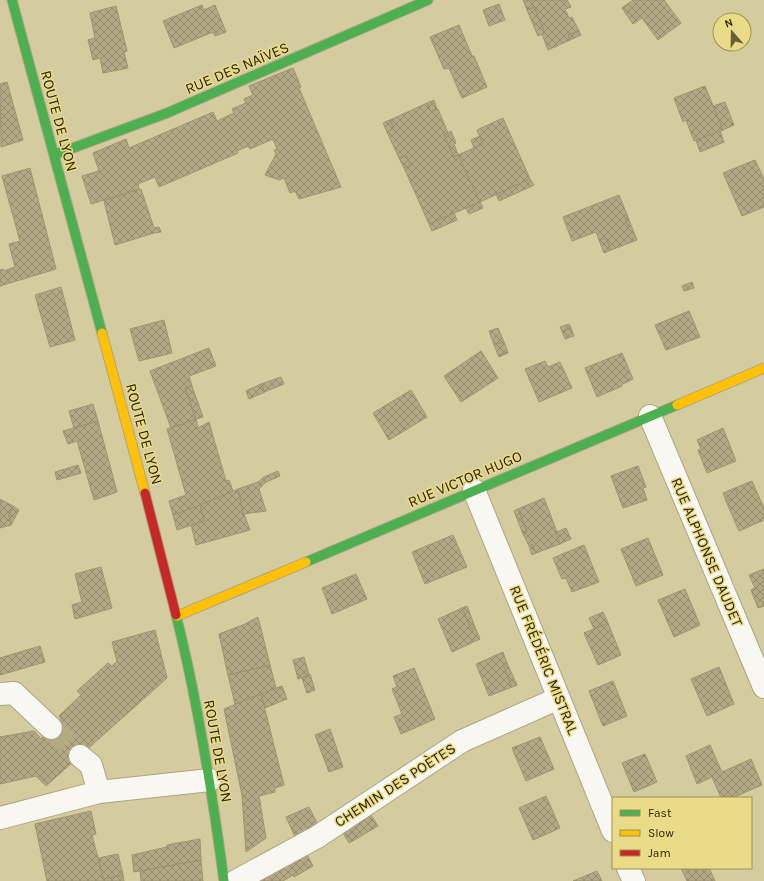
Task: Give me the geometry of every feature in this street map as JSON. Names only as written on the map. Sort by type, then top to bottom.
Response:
[{"type":"street","name":"ROUTE DE LYON","points":[[12,0],[177,616],[189,667],[210,780],[224,881]]},
{"type":"street","name":"RUE DES NAÏVES","points":[[54,155],[167,113],[428,0]]},
{"type":"street","name":"RUE VICTOR HUGO","points":[[177,616],[764,368]]},
{"type":"street","name":"RUE ALPHONSE DAUDET","points":[[650,416],[764,687]]},
{"type":"street","name":"RUE FRÉDÉRIC MISTRAL","points":[[474,490],[612,829]]},
{"type":"street","points":[[0,694],[14,693],[51,728]]},
{"type":"street","name":"CHEMIN DES POÈTES","points":[[236,881],[317,837],[462,741],[559,698]]},
{"type":"street","points":[[80,756],[90,765],[99,792]]},
{"type":"street","points":[[0,818],[99,792],[210,780]]},
{"type":"street","points":[[628,869],[634,881]]},
{"type":"building","points":[[523,0],[567,0],[571,7],[565,9],[569,18],[572,17],[579,31],[568,35],[570,40],[548,50],[542,34],[545,33],[534,7],[527,10]]},
{"type":"building","points":[[633,0],[664,0],[681,23],[658,40],[642,18],[633,24],[622,8]]},
{"type":"building","points":[[499,4],[505,20],[489,26],[483,10]]},
{"type":"building","points":[[202,5],[204,10],[215,5],[226,32],[215,36],[213,32],[174,48],[163,21]]},
{"type":"building","points":[[116,6],[127,51],[124,52],[128,68],[103,73],[100,58],[93,60],[88,40],[95,38],[90,13]]},
{"type":"building","points":[[534,7],[545,33],[538,36],[527,10]]},
{"type":"building","points":[[459,25],[487,87],[462,98],[449,68],[444,69],[430,37]]},
{"type":"building","points":[[579,31],[581,35],[570,40],[568,35]]},
{"type":"building","points":[[293,68],[301,87],[299,88],[341,187],[299,199],[295,191],[290,193],[284,178],[279,180],[265,175],[276,154],[274,150],[277,149],[273,139],[250,149],[248,146],[237,151],[238,153],[159,187],[155,177],[138,184],[139,189],[91,204],[82,176],[99,171],[93,153],[126,139],[129,148],[213,112],[217,121],[234,113],[232,109],[246,103],[244,99],[253,95],[249,86]]},
{"type":"building","points":[[7,82],[23,140],[1,147],[0,84]]},
{"type":"building","points":[[705,86],[723,130],[694,141],[686,120],[683,122],[674,98]]},
{"type":"building","points":[[434,100],[437,109],[431,112],[427,103]]},
{"type":"building","points":[[725,102],[734,125],[723,130],[713,106]]},
{"type":"building","points":[[427,103],[431,112],[438,109],[448,133],[444,135],[454,157],[458,155],[480,202],[429,224],[404,168],[411,165],[406,155],[399,158],[387,132],[394,128],[390,120]]},
{"type":"building","points":[[503,118],[530,179],[480,202],[458,155],[483,144],[477,130]]},
{"type":"building","points":[[390,120],[394,128],[387,132],[383,123]]},
{"type":"building","points":[[451,131],[456,143],[454,144],[458,155],[454,157],[444,135]]},
{"type":"building","points":[[720,131],[724,142],[700,152],[696,140]]},
{"type":"building","points":[[480,136],[483,144],[474,148],[471,140]]},
{"type":"building","points":[[406,155],[411,165],[404,168],[399,158]]},
{"type":"building","points":[[755,160],[764,179],[764,207],[742,216],[723,173]]},
{"type":"building","points":[[30,168],[56,269],[0,286],[0,270],[3,269],[4,271],[15,267],[9,244],[20,241],[2,176]]},
{"type":"building","points":[[530,179],[534,185],[499,201],[496,194]]},
{"type":"building","points":[[141,189],[154,228],[159,227],[161,232],[115,245],[104,201]]},
{"type":"building","points":[[619,195],[628,217],[625,218],[628,226],[631,225],[637,240],[611,250],[606,238],[599,240],[596,232],[572,241],[563,217]]},
{"type":"building","points":[[480,202],[483,208],[469,214],[466,208]]},
{"type":"building","points":[[454,213],[457,220],[432,231],[429,224]]},
{"type":"building","points":[[628,217],[631,225],[628,226],[625,218]]},
{"type":"building","points":[[606,238],[611,250],[604,253],[599,240]]},
{"type":"building","points":[[692,282],[694,288],[684,291],[682,286]]},
{"type":"building","points":[[61,287],[75,340],[50,347],[35,295]]},
{"type":"building","points":[[689,311],[700,337],[666,350],[655,325]]},
{"type":"building","points":[[164,320],[172,353],[139,361],[130,329]]},
{"type":"building","points":[[569,324],[571,328],[562,331],[560,327]]},
{"type":"building","points":[[498,328],[504,342],[494,345],[489,331]]},
{"type":"building","points":[[571,328],[574,336],[565,339],[562,331]]},
{"type":"building","points":[[504,342],[508,352],[498,355],[494,345]]},
{"type":"building","points":[[209,348],[216,366],[189,376],[192,386],[185,388],[196,419],[171,428],[150,371]]},
{"type":"building","points":[[481,351],[498,378],[461,402],[444,376]]},
{"type":"building","points":[[508,352],[499,357],[498,355]]},
{"type":"building","points":[[622,353],[633,379],[621,385],[622,386],[597,397],[585,368]]},
{"type":"building","points":[[545,361],[548,367],[560,362],[572,388],[539,402],[525,369]]},
{"type":"building","points":[[281,377],[284,384],[264,392],[261,384]]},
{"type":"building","points":[[261,384],[265,392],[249,399],[246,391]]},
{"type":"building","points":[[192,386],[203,417],[196,419],[185,388]]},
{"type":"building","points":[[411,390],[427,417],[389,440],[373,413]]},
{"type":"building","points":[[93,404],[98,421],[74,428],[69,411]]},
{"type":"building","points":[[196,419],[198,428],[209,422],[226,481],[229,480],[233,491],[173,515],[169,501],[186,495],[167,429]]},
{"type":"building","points":[[98,421],[117,492],[94,500],[77,441],[68,444],[63,431]]},
{"type":"building","points":[[723,428],[736,461],[707,473],[698,450],[701,449],[697,440]]},
{"type":"building","points":[[78,465],[81,473],[57,480],[55,472]]},
{"type":"building","points":[[638,466],[646,487],[643,488],[647,500],[623,508],[611,476]]},
{"type":"building","points":[[278,471],[280,476],[266,482],[259,489],[266,511],[243,514],[238,489],[258,482],[264,477]]},
{"type":"building","points":[[752,481],[764,508],[764,520],[739,531],[726,501],[738,496],[735,488]]},
{"type":"building","points":[[735,488],[738,496],[726,501],[723,493]]},
{"type":"building","points":[[238,489],[243,514],[250,530],[196,545],[191,525],[204,521],[200,505]]},
{"type":"building","points":[[544,498],[558,533],[556,534],[560,544],[536,553],[532,544],[529,546],[523,534],[527,532],[518,509]]},
{"type":"building","points":[[0,499],[13,506],[9,515],[11,525],[0,528]]},
{"type":"building","points":[[200,505],[204,521],[177,530],[173,515]]},
{"type":"building","points":[[13,506],[19,510],[11,525],[9,515]]},
{"type":"building","points":[[518,509],[527,532],[523,534],[514,511]]},
{"type":"building","points":[[566,528],[571,539],[560,544],[556,534],[558,533],[557,532]]},
{"type":"building","points":[[453,535],[467,567],[425,584],[412,552]]},
{"type":"building","points":[[648,538],[663,575],[636,586],[621,549]]},
{"type":"building","points":[[532,544],[536,553],[532,555],[529,546]]},
{"type":"building","points":[[584,545],[599,582],[572,592],[566,578],[562,579],[553,558]]},
{"type":"building","points":[[101,567],[112,608],[75,619],[72,605],[82,602],[75,574]]},
{"type":"building","points":[[764,569],[764,606],[758,608],[751,590],[755,588],[749,575]]},
{"type":"building","points":[[356,574],[367,599],[332,614],[322,588]]},
{"type":"building","points":[[685,589],[700,625],[674,637],[658,600]]},
{"type":"building","points":[[467,606],[475,627],[471,629],[462,608]]},
{"type":"building","points":[[462,608],[471,629],[475,627],[480,639],[452,652],[438,619]]},
{"type":"building","points":[[603,612],[608,623],[594,629],[589,618]]},
{"type":"building","points":[[258,617],[270,665],[228,675],[219,634],[245,624]]},
{"type":"building","points":[[608,623],[621,655],[598,665],[584,633]]},
{"type":"building","points":[[155,630],[167,678],[46,786],[36,776],[0,784],[0,737],[34,731],[41,739],[61,719],[59,716],[81,695],[77,691],[108,663],[112,666],[117,661],[112,642]]},
{"type":"building","points":[[40,646],[45,662],[0,675],[0,658]]},
{"type":"building","points":[[503,652],[507,663],[503,665],[512,687],[489,696],[476,664]]},
{"type":"building","points":[[304,657],[309,675],[298,679],[293,660]]},
{"type":"building","points":[[507,663],[517,685],[512,687],[503,665]]},
{"type":"building","points":[[270,665],[276,688],[235,704],[228,675]]},
{"type":"building","points":[[719,667],[734,704],[707,716],[691,679]]},
{"type":"building","points":[[414,668],[435,719],[401,734],[394,717],[402,714],[392,689],[397,687],[393,676]]},
{"type":"building","points":[[310,674],[315,690],[307,693],[302,678]]},
{"type":"building","points":[[613,681],[627,716],[603,726],[589,691]]},
{"type":"building","points":[[282,686],[287,699],[265,708],[261,694]]},
{"type":"building","points":[[261,694],[284,785],[275,788],[275,792],[259,796],[266,838],[246,852],[242,795],[224,709]]},
{"type":"building","points":[[330,729],[343,767],[329,772],[315,735]]},
{"type":"building","points":[[540,737],[554,769],[526,781],[512,748]]},
{"type":"building","points":[[710,745],[722,772],[751,759],[762,785],[734,797],[721,797],[712,777],[697,784],[686,756]]},
{"type":"building","points":[[645,754],[657,782],[634,792],[622,763]]},
{"type":"building","points":[[546,796],[560,828],[533,840],[519,808]]},
{"type":"building","points":[[309,807],[319,827],[297,841],[286,817]]},
{"type":"building","points":[[367,809],[378,826],[349,843],[342,831]]},
{"type":"building","points":[[91,811],[96,834],[92,835],[104,881],[47,881],[35,824]]},
{"type":"building","points":[[200,839],[201,860],[134,872],[132,855],[167,847],[167,845]]},
{"type":"building","points":[[304,849],[313,866],[294,877],[293,875],[283,881],[248,881]]},
{"type":"building","points":[[118,854],[123,875],[103,879],[98,858]]},
{"type":"building","points":[[201,860],[203,881],[141,881],[140,871]]},
{"type":"building","points":[[681,869],[709,869],[715,881],[687,881]]},
{"type":"building","points":[[597,871],[602,881],[573,881]]},
{"type":"building","points":[[123,875],[124,881],[104,881],[103,879]]},
{"type":"tunnel","points":[[51,728],[80,756]]},
{"type":"traffic: fast","points":[[12,0],[102,333]]},
{"type":"traffic: fast","points":[[54,155],[167,113],[428,0]]},
{"type":"traffic: fast","points":[[306,562],[677,405]]},
{"type":"traffic: fast","points":[[176,615],[204,747],[224,881]]},
{"type":"traffic: slow","points":[[102,333],[145,493]]},
{"type":"traffic: slow","points":[[677,405],[764,368]]},
{"type":"traffic: slow","points":[[177,616],[306,562]]},
{"type":"traffic: jam","points":[[145,493],[176,615]]}]
